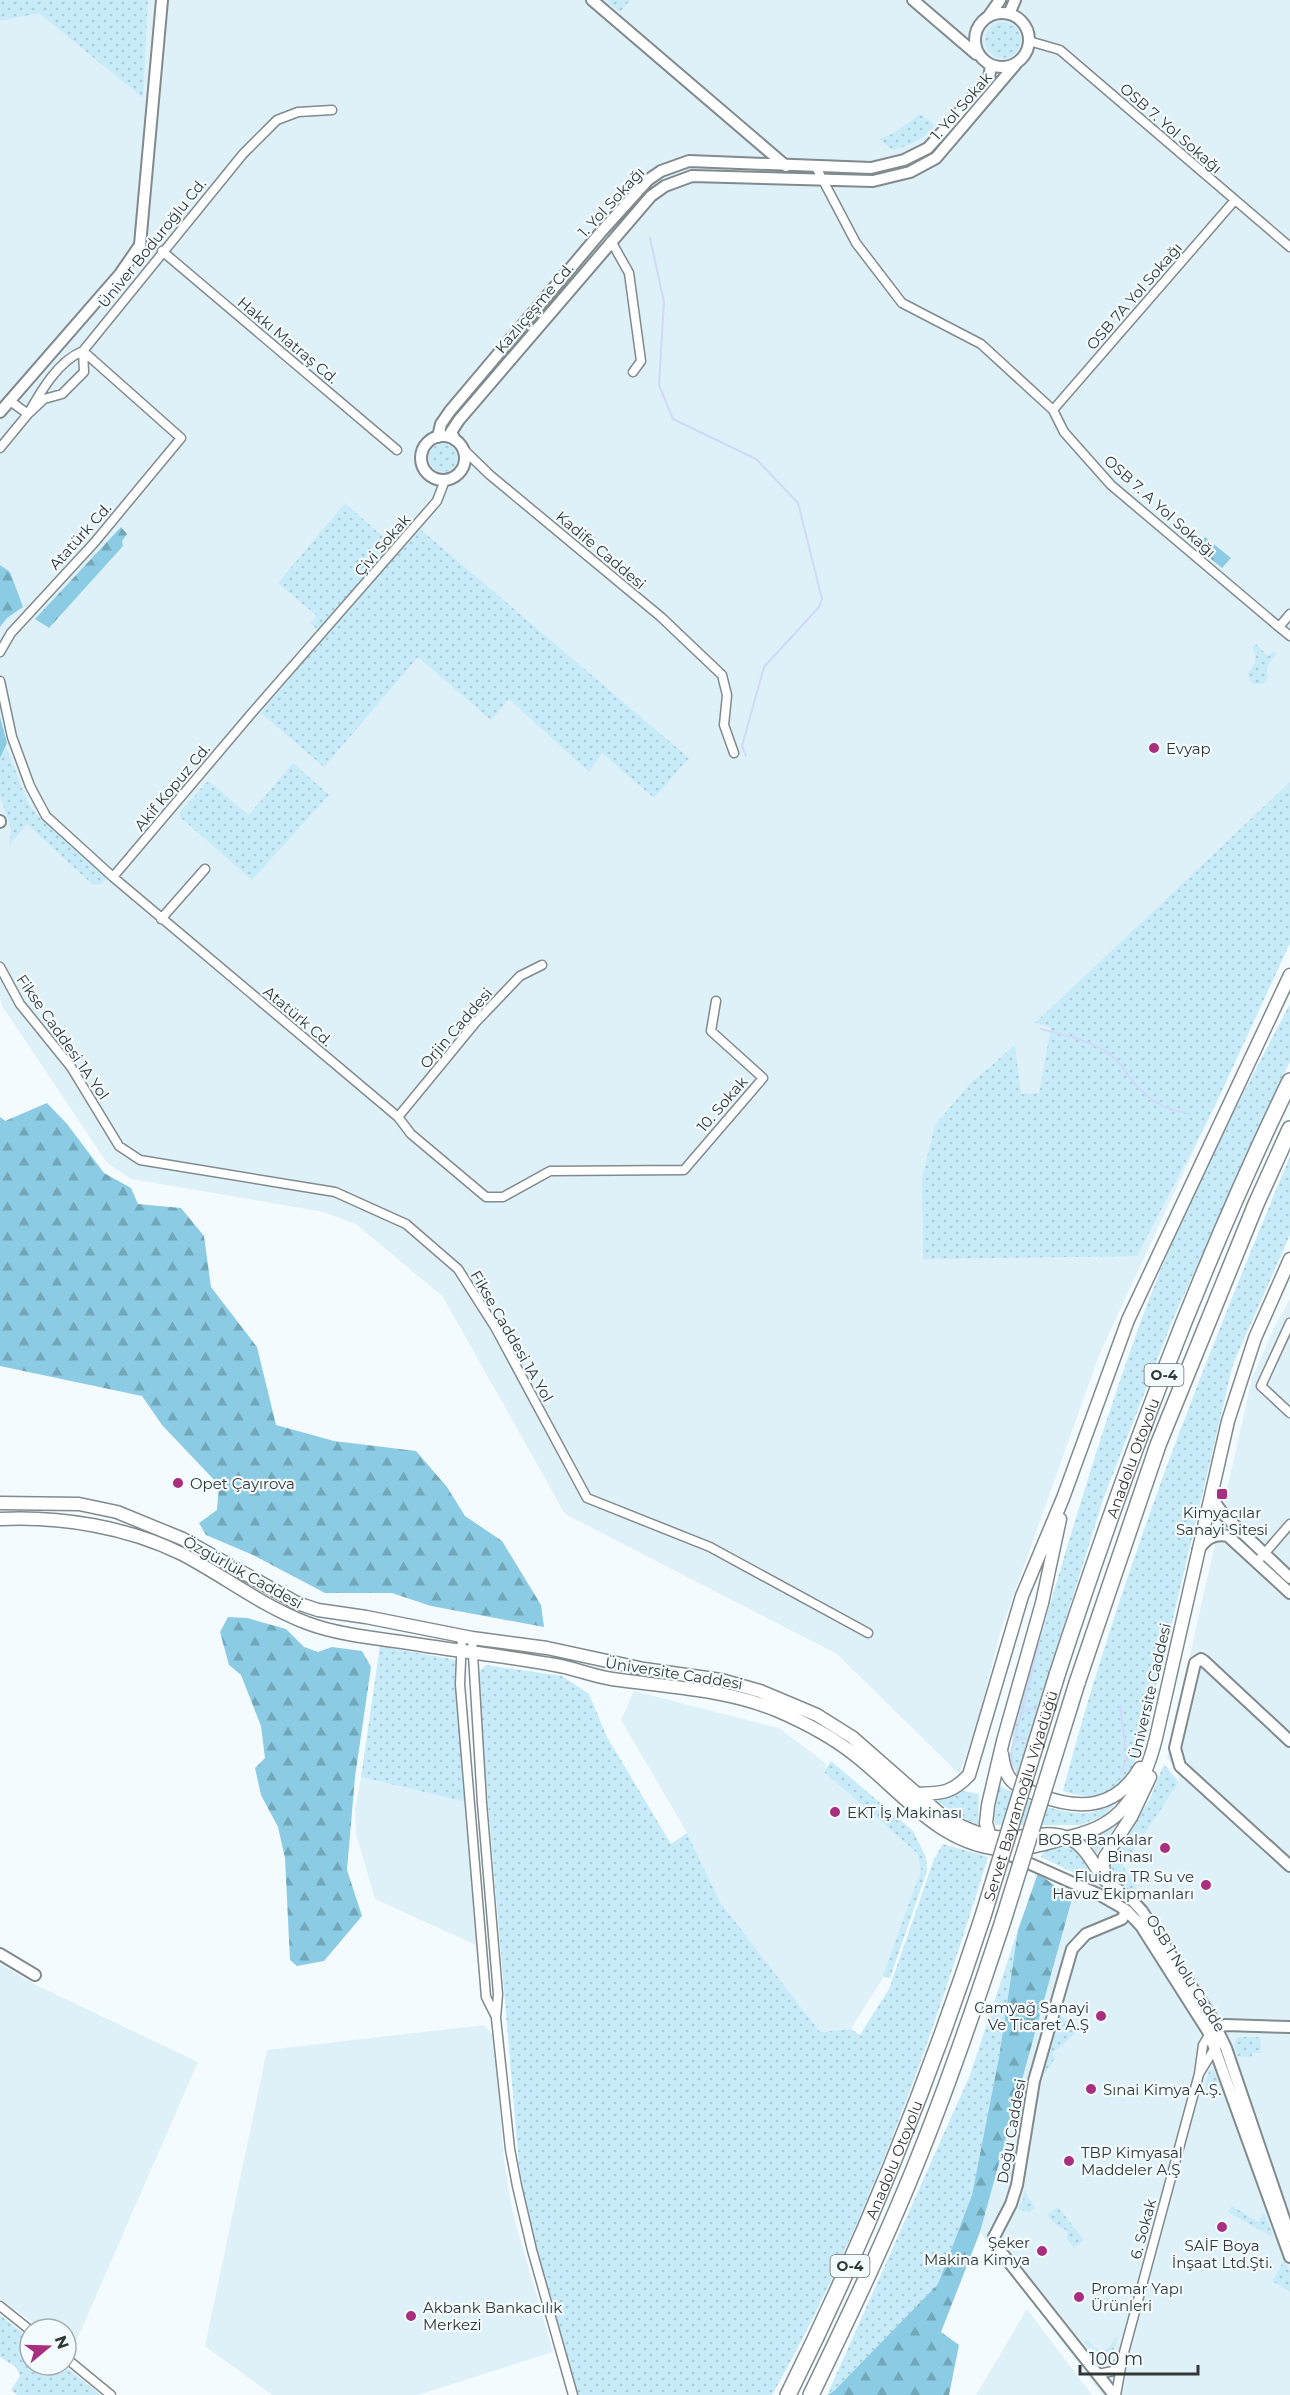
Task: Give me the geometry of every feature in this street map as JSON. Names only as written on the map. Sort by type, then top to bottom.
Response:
[{"type":"highway","name":"Anadolu Otoyolu","points":[[1057,1675],[1090,1574],[1159,1386],[1230,1214],[1290,1081]]},
{"type":"highway","name":"Anadolu Otoyolu","points":[[1077,1683],[1158,1445],[1251,1215],[1290,1129]]},
{"type":"highway","name":"Servet Bayramoğlu Viyadüğü","points":[[983,1916],[1057,1675]]},
{"type":"highway","name":"Servet Bayramoğlu Viyadüğü","points":[[1003,1921],[1077,1683]]},
{"type":"highway","name":"Anadolu Otoyolu","points":[[788,2395],[850,2267],[882,2192],[927,2080],[983,1916]]},
{"type":"highway","name":"Anadolu Otoyolu","points":[[811,2395],[922,2150],[1003,1921]]},
{"type":"main road","points":[[916,1794],[946,1793],[959,1786],[969,1775],[1022,1596],[1063,1498],[1128,1320],[1290,975]]},
{"type":"main road","name":"Üniversite Caddesi","points":[[466,1652],[558,1665],[603,1677],[718,1693],[765,1706],[834,1740],[871,1769],[920,1813],[943,1829],[970,1842],[996,1849],[1035,1846],[1067,1838],[1106,1824],[1126,1805],[1145,1774],[1156,1738],[1214,1479],[1239,1383],[1255,1338],[1290,1259]]},
{"type":"main road","points":[[996,1849],[989,1835],[986,1816],[1001,1750],[1042,1603],[1056,1543],[1063,1498]]},
{"type":"main road","name":"Özgürlük Caddesi","points":[[0,1503],[79,1504],[117,1512],[183,1539],[277,1592],[318,1611],[366,1617],[467,1637]]},
{"type":"main road","name":"Özgürlük Caddesi","points":[[0,1519],[42,1519],[95,1526],[143,1539],[180,1553],[291,1617],[310,1624],[466,1652]]},
{"type":"main road","name":"Üniversite Caddesi","points":[[467,1637],[547,1647],[644,1669],[722,1680],[780,1698],[817,1715],[852,1737],[916,1794]]},
{"type":"main road","points":[[1001,1750],[1003,1766],[1013,1783],[1073,1806],[1104,1801],[1124,1790],[1139,1771],[1156,1738]]},
{"type":"main road","points":[[1105,1880],[1103,1866],[1105,1857],[1145,1792],[1152,1772],[1156,1738]]},
{"type":"main road","points":[[916,1794],[956,1824],[989,1835],[1011,1838],[1045,1834],[1067,1838]]},
{"type":"main road","name":"OSB 1 Nolu Cadde","points":[[1067,1838],[1075,1842],[1090,1857],[1105,1880]]},
{"type":"street","points":[[0,412],[120,274],[140,245],[162,0]]},
{"type":"street","points":[[592,0],[786,166],[793,179]]},
{"type":"street","points":[[913,0],[991,65],[1008,67],[1016,64],[1023,58],[1029,41],[1024,24],[1009,14],[1002,13],[987,18]]},
{"type":"street","points":[[979,54],[976,35],[982,23],[1000,0]]},
{"type":"street","points":[[1009,14],[1015,0]]},
{"type":"street","points":[[953,34],[976,35]]},
{"type":"street","name":"OSB 7. Yol Sokağı","points":[[1029,41],[1060,50],[1290,247]]},
{"type":"street","name":"1. Yol Sokak","points":[[822,180],[873,181],[910,172],[936,158],[1016,64]]},
{"type":"street","name":"1. Yol Sokağı","points":[[438,437],[441,424],[450,411],[594,241],[648,180],[661,171],[689,162],[871,168],[904,160],[928,148],[989,78],[991,65]]},
{"type":"street","name":"Üniver Boduroğlu Cd.","points":[[83,351],[243,154],[277,120],[298,112],[332,110]]},
{"type":"street","name":"OSB 7. A Yol Sokağı","points":[[816,167],[856,243],[902,303],[981,344],[1053,410],[1064,432],[1111,485],[1290,636]]},
{"type":"street","name":"Kazlıçeşme Cd.","points":[[458,444],[452,432],[459,420],[651,196],[665,186],[692,176],[822,180]]},
{"type":"street","name":"OSB 7A Yol Sokağı","points":[[1053,410],[1235,200]]},
{"type":"street","points":[[611,241],[630,273],[641,361],[633,372]]},
{"type":"street","name":"Hakkı Matraş Cd.","points":[[162,251],[397,450]]},
{"type":"street","points":[[0,448],[28,414],[44,399],[62,394],[84,372],[83,351],[71,356],[39,395],[28,414]]},
{"type":"street","name":"Atatürk Cd.","points":[[0,652],[11,633],[94,543],[181,438],[83,351]]},
{"type":"street","points":[[0,407],[10,401]]},
{"type":"street","points":[[10,401],[28,414]]},
{"type":"street","points":[[447,436],[458,444],[464,455],[462,468],[452,478],[445,480],[431,476],[422,465],[422,450],[426,444],[438,437],[447,436]]},
{"type":"street","name":"Kadife Caddesi","points":[[458,444],[490,475],[661,617],[722,675],[727,695],[724,725],[734,753]]},
{"type":"street","name":"Çivi Sokak","points":[[251,714],[332,624],[437,501],[445,480]]},
{"type":"street","points":[[1279,627],[1290,614]]},
{"type":"street","name":"Atatürk Cd.","points":[[0,681],[12,737],[30,786],[46,816],[161,919],[398,1117],[411,1134],[486,1197],[503,1197],[550,1171],[684,1170]]},
{"type":"street","name":"Akif Kopuz Cd.","points":[[113,877],[251,714]]},
{"type":"street","points":[[161,919],[205,869]]},
{"type":"street","name":"Orjin Caddesi","points":[[398,1117],[476,1022],[520,976],[542,965]]},
{"type":"street","name":"Fikse Caddesi 1A Yol","points":[[0,967],[20,1004],[71,1067],[119,1146],[140,1160],[335,1192],[406,1224],[458,1269],[495,1327],[587,1498],[710,1547],[868,1633]]},
{"type":"street","name":"10. Sokak","points":[[684,1170],[763,1078],[711,1031],[716,1001]]},
{"type":"street","points":[[1290,1323],[1261,1386],[1290,1413]]},
{"type":"street","points":[[1214,1479],[1213,1493],[1220,1510],[1290,1593]]},
{"type":"street","points":[[1261,1557],[1290,1524]]},
{"type":"street","points":[[1198,1551],[1205,1541],[1220,1535],[1261,1557],[1290,1578]]},
{"type":"street","points":[[467,1637],[460,1684],[467,1781],[486,1997],[496,2018]]},
{"type":"street","points":[[466,1652],[498,1994],[496,2018],[510,2149],[532,2250],[573,2395]]},
{"type":"street","points":[[1290,1741],[1204,1661],[1201,1659],[1195,1663],[1175,1748],[1180,1766],[1290,1866]]},
{"type":"street","name":"OSB 1 Nolu Cadde","points":[[996,1849],[1100,1895],[1142,1919]]},
{"type":"street","name":"OSB 1 Nolu Cadde","points":[[1105,1880],[1132,1900],[1213,2030],[1290,2236]]},
{"type":"street","name":"Doğu Caddesi","points":[[1110,1926],[1122,1919],[1125,1914],[1124,1909]]},
{"type":"street","name":"Doğu Caddesi","points":[[1115,2395],[998,2248],[994,2237],[1014,2196],[1034,2081],[1069,1955],[1081,1937],[1110,1926],[1142,1919]]},
{"type":"street","points":[[0,1954],[35,1975]]},
{"type":"street","points":[[1213,2030],[1227,2025],[1290,2027]]},
{"type":"street","points":[[1219,2043],[1230,2031],[1251,2027]]},
{"type":"street","name":"6. Sokak","points":[[1115,2395],[1123,2356],[1199,2074],[1203,2045],[1213,2030]]},
{"type":"street","name":"OSB 1 Nolu Cadde","points":[[1219,2043],[1269,2202],[1290,2257]]},
{"type":"street","name":"6. Sokak","points":[[1199,2074],[1219,2043]]},
{"type":"street","points":[[0,2306],[18,2320]]},
{"type":"street","points":[[1098,2374],[1113,2371],[1123,2356]]},
{"type":"street","points":[[78,2368],[111,2395]]},
{"type":"shaded area","points":[[0,0],[1290,0],[1290,943],[1100,1353],[1000,1633],[978,1722],[959,1774],[837,1654],[565,1514],[443,1297],[357,1225],[324,1212],[131,1179],[107,1163],[2,1006],[0,998]]},
{"type":"shaded area","points":[[0,0],[148,0],[143,98],[39,13],[0,21]]},
{"type":"shaded area","points":[[605,0],[630,0],[620,12]]},
{"type":"shaded area","points":[[1003,22],[1016,27],[1021,40],[1016,53],[1003,58],[990,53],[985,40],[990,27]]},
{"type":"shaded area","points":[[920,114],[935,125],[922,138],[893,150],[879,139],[894,133]]},
{"type":"shaded area","points":[[443,444],[453,448],[457,458],[453,468],[443,472],[433,468],[429,458],[433,448]]},
{"type":"shaded area","points":[[345,503],[400,552],[420,529],[689,758],[654,798],[602,753],[589,772],[509,699],[491,720],[418,657],[324,767],[261,713],[324,636],[310,623],[317,616],[278,583]]},
{"type":"shaded area","points":[[1256,644],[1268,656],[1273,651],[1277,655],[1268,665],[1268,677],[1264,683],[1254,685],[1248,673],[1255,661],[1252,647]]},
{"type":"shaded area","points":[[6,747],[28,803],[37,815],[107,878],[101,885],[92,884],[27,824],[9,846],[11,828],[0,796],[0,758]]},
{"type":"shaded area","points":[[293,763],[329,795],[252,880],[180,817],[180,812],[208,781],[249,815]]},
{"type":"shaded area","points":[[1290,782],[1290,943],[1213,1110],[1137,1256],[923,1259],[922,1178],[935,1125],[969,1085],[1015,1045],[1021,1094],[1039,1093],[1051,1027],[1035,1023]]},
{"type":"shaded area","points":[[1290,1004],[1290,1061],[1173,1319],[1104,1497],[1017,1774],[1010,1760],[1014,1728],[1088,1477],[1138,1329],[1189,1205],[1228,1123]]},
{"type":"shaded area","points":[[1290,1156],[1290,1235],[1233,1364],[1163,1661],[1132,1771],[1117,1786],[1101,1795],[1084,1796],[1063,1791],[1110,1629],[1137,1549],[1195,1391]]},
{"type":"shaded area","points":[[1290,1299],[1290,2395],[1102,2395],[980,2232],[1072,1899],[1123,1866],[1179,1782],[1178,1772],[1167,1758],[1252,1378],[1274,1328]]},
{"type":"shaded area","points":[[380,1646],[456,1660],[466,1802],[361,1777]]},
{"type":"shaded area","points":[[486,1665],[562,1676],[589,1694],[607,1737],[671,1844],[687,1833],[720,1902],[820,2032],[851,2029],[860,2035],[889,1989],[934,1859],[943,1844],[988,1857],[920,2063],[867,2200],[806,2332],[772,2395],[577,2395],[529,2222],[519,2165],[477,1674]]},
{"type":"shaded area","points":[[634,1691],[779,1728],[827,1764],[824,1772],[917,1853],[921,1870],[883,1978],[851,2029],[820,2032],[720,1902],[687,1833],[621,1720]]},
{"type":"shaded area","points":[[831,1761],[913,1831],[926,1857],[927,1871],[890,1978],[883,1976],[921,1870],[917,1853],[824,1772]]},
{"type":"shaded area","points":[[1164,1764],[1179,1782],[1123,1866],[1145,1900],[1142,1903],[1111,1879],[1109,1862],[1150,1799]]},
{"type":"shaded area","points":[[361,1777],[466,1802],[478,1946],[375,1899],[356,1834],[355,1810]]},
{"type":"shaded area","points":[[999,1785],[1030,1801],[1065,1812],[1088,1813],[1115,1804],[1103,1816],[1081,1825],[995,1825],[994,1816]]},
{"type":"shaded area","points":[[964,1791],[979,1794],[978,1825],[955,1814],[935,1799]]},
{"type":"shaded area","points":[[1118,1822],[1097,1853],[1086,1839]]},
{"type":"shaded area","points":[[1067,1843],[1083,1861],[1093,1882],[1041,1857],[1045,1848]]},
{"type":"shaded area","points":[[1018,1930],[999,2057],[972,2195],[938,2284],[835,2390],[828,2393],[970,2075]]},
{"type":"shaded area","points":[[0,1964],[34,1984],[198,2062],[78,2337],[78,2317],[25,2317],[0,2299]]},
{"type":"shaded area","points":[[1061,2015],[1076,2033],[1052,2054],[1055,2058],[1043,2076]]},
{"type":"shaded area","points":[[484,2025],[494,2036],[504,2160],[513,2214],[553,2352],[418,2395],[272,2395],[205,2346],[267,2050]]},
{"type":"shaded area","points":[[1238,2037],[1260,2037],[1261,2053],[1252,2053],[1252,2057],[1237,2056],[1234,2043]]},
{"type":"shaded area","points":[[1213,2069],[1220,2086],[1217,2089],[1204,2090],[1209,2071]]},
{"type":"shaded area","points":[[1024,2190],[1035,2208],[1029,2212],[1018,2209],[1023,2200]]},
{"type":"shaded area","points":[[1232,2206],[1258,2222],[1264,2213],[1274,2238],[1228,2212]]},
{"type":"shaded area","points":[[1058,2207],[1084,2240],[1074,2248],[1066,2238],[1068,2235],[1066,2230],[1056,2225],[1047,2215]]},
{"type":"shaded area","points":[[1284,2261],[1290,2272],[1290,2292],[1272,2281]]},
{"type":"shaded area","points":[[1027,2309],[1092,2395],[976,2395]]},
{"type":"shaded area","points":[[0,2315],[18,2329],[18,2372],[16,2367],[0,2357]]},
{"type":"shaded area","points":[[1115,2338],[1118,2338],[1109,2362],[1096,2356],[1084,2342],[1087,2340],[1102,2351],[1112,2344]]},
{"type":"shaded area","points":[[19,2377],[78,2377],[101,2395],[17,2395],[11,2390]]},
{"type":"green space","points":[[121,527],[127,534],[122,541],[123,546],[49,628],[35,619]]},
{"type":"green space","points":[[1205,537],[1231,558],[1222,568],[1196,546]]},
{"type":"green space","points":[[0,565],[10,572],[23,607],[7,618],[0,627]]},
{"type":"green space","points":[[0,717],[7,743],[0,758]]},
{"type":"green space","points":[[47,1103],[67,1124],[104,1173],[131,1188],[138,1204],[181,1208],[204,1236],[211,1287],[257,1347],[276,1425],[334,1441],[416,1451],[447,1487],[465,1516],[502,1541],[541,1605],[544,1627],[431,1606],[392,1593],[325,1593],[253,1555],[206,1535],[199,1523],[217,1510],[219,1485],[162,1425],[142,1396],[0,1366],[0,1117],[5,1121]]},
{"type":"green space","points":[[228,1617],[247,1618],[286,1629],[304,1647],[318,1652],[332,1647],[362,1651],[371,1667],[355,1777],[347,1870],[362,1916],[324,1961],[297,1966],[290,1960],[285,1858],[278,1827],[261,1795],[255,1768],[265,1758],[261,1726],[241,1675],[229,1665],[220,1632]]},
{"type":"green space","points":[[1038,1873],[1072,1899],[980,2232],[941,2332],[959,2345],[949,2395],[827,2395],[835,2390],[938,2284],[972,2195],[999,2057],[1018,1930]]},
{"type":"waterway","points":[[650,238],[664,302],[659,385],[673,419],[756,459],[798,503],[822,599],[819,607],[764,667],[742,746],[746,756]]},
{"type":"waterway","points":[[1041,1029],[1096,1046],[1117,1060],[1136,1085],[1149,1097],[1163,1106],[1188,1113]]},
{"type":"waterway","points":[[1013,1772],[1011,1753],[1039,1644]]},
{"type":"waterway","points":[[1120,1706],[1127,1758],[1121,1773]]},
{"type":"waterway","points":[[1020,1714],[1031,1708],[1039,1710]]},
{"type":"waterway","points":[[1013,1743],[1022,1738],[1032,1740]]},
{"type":"place","name":"Evyap","points":[[1154,748]]},
{"type":"place","name":"Opet Çayırova","points":[[178,1483]]},
{"type":"place","name":"Kimyacılar Sanayi Sitesi","points":[[1222,1494]]},
{"type":"place","name":"EKT İş Makinası","points":[[835,1812]]},
{"type":"place","name":"BOSB Bankalar Binası","points":[[1165,1848]]},
{"type":"place","name":"Fluidra TR Su ve Havuz Ekipmanları","points":[[1206,1885]]},
{"type":"place","name":"Camyağ Sanayi Ve Ticaret A.Ş","points":[[1101,2016]]},
{"type":"place","name":"Sınai Kimya A.Ş.","points":[[1091,2089]]},
{"type":"place","name":"TBP Kimyasal Maddeler A.Ş","points":[[1069,2161]]},
{"type":"place","name":"SAİF Boya İnşaat Ltd.Şti.","points":[[1222,2227]]},
{"type":"place","name":"Şeker Makina Kimya","points":[[1042,2251]]},
{"type":"place","name":"Promar Yapı Ürünleri","points":[[1079,2297]]},
{"type":"place","name":"Akbank Bankacılık Merkezi","points":[[411,2316]]}]
